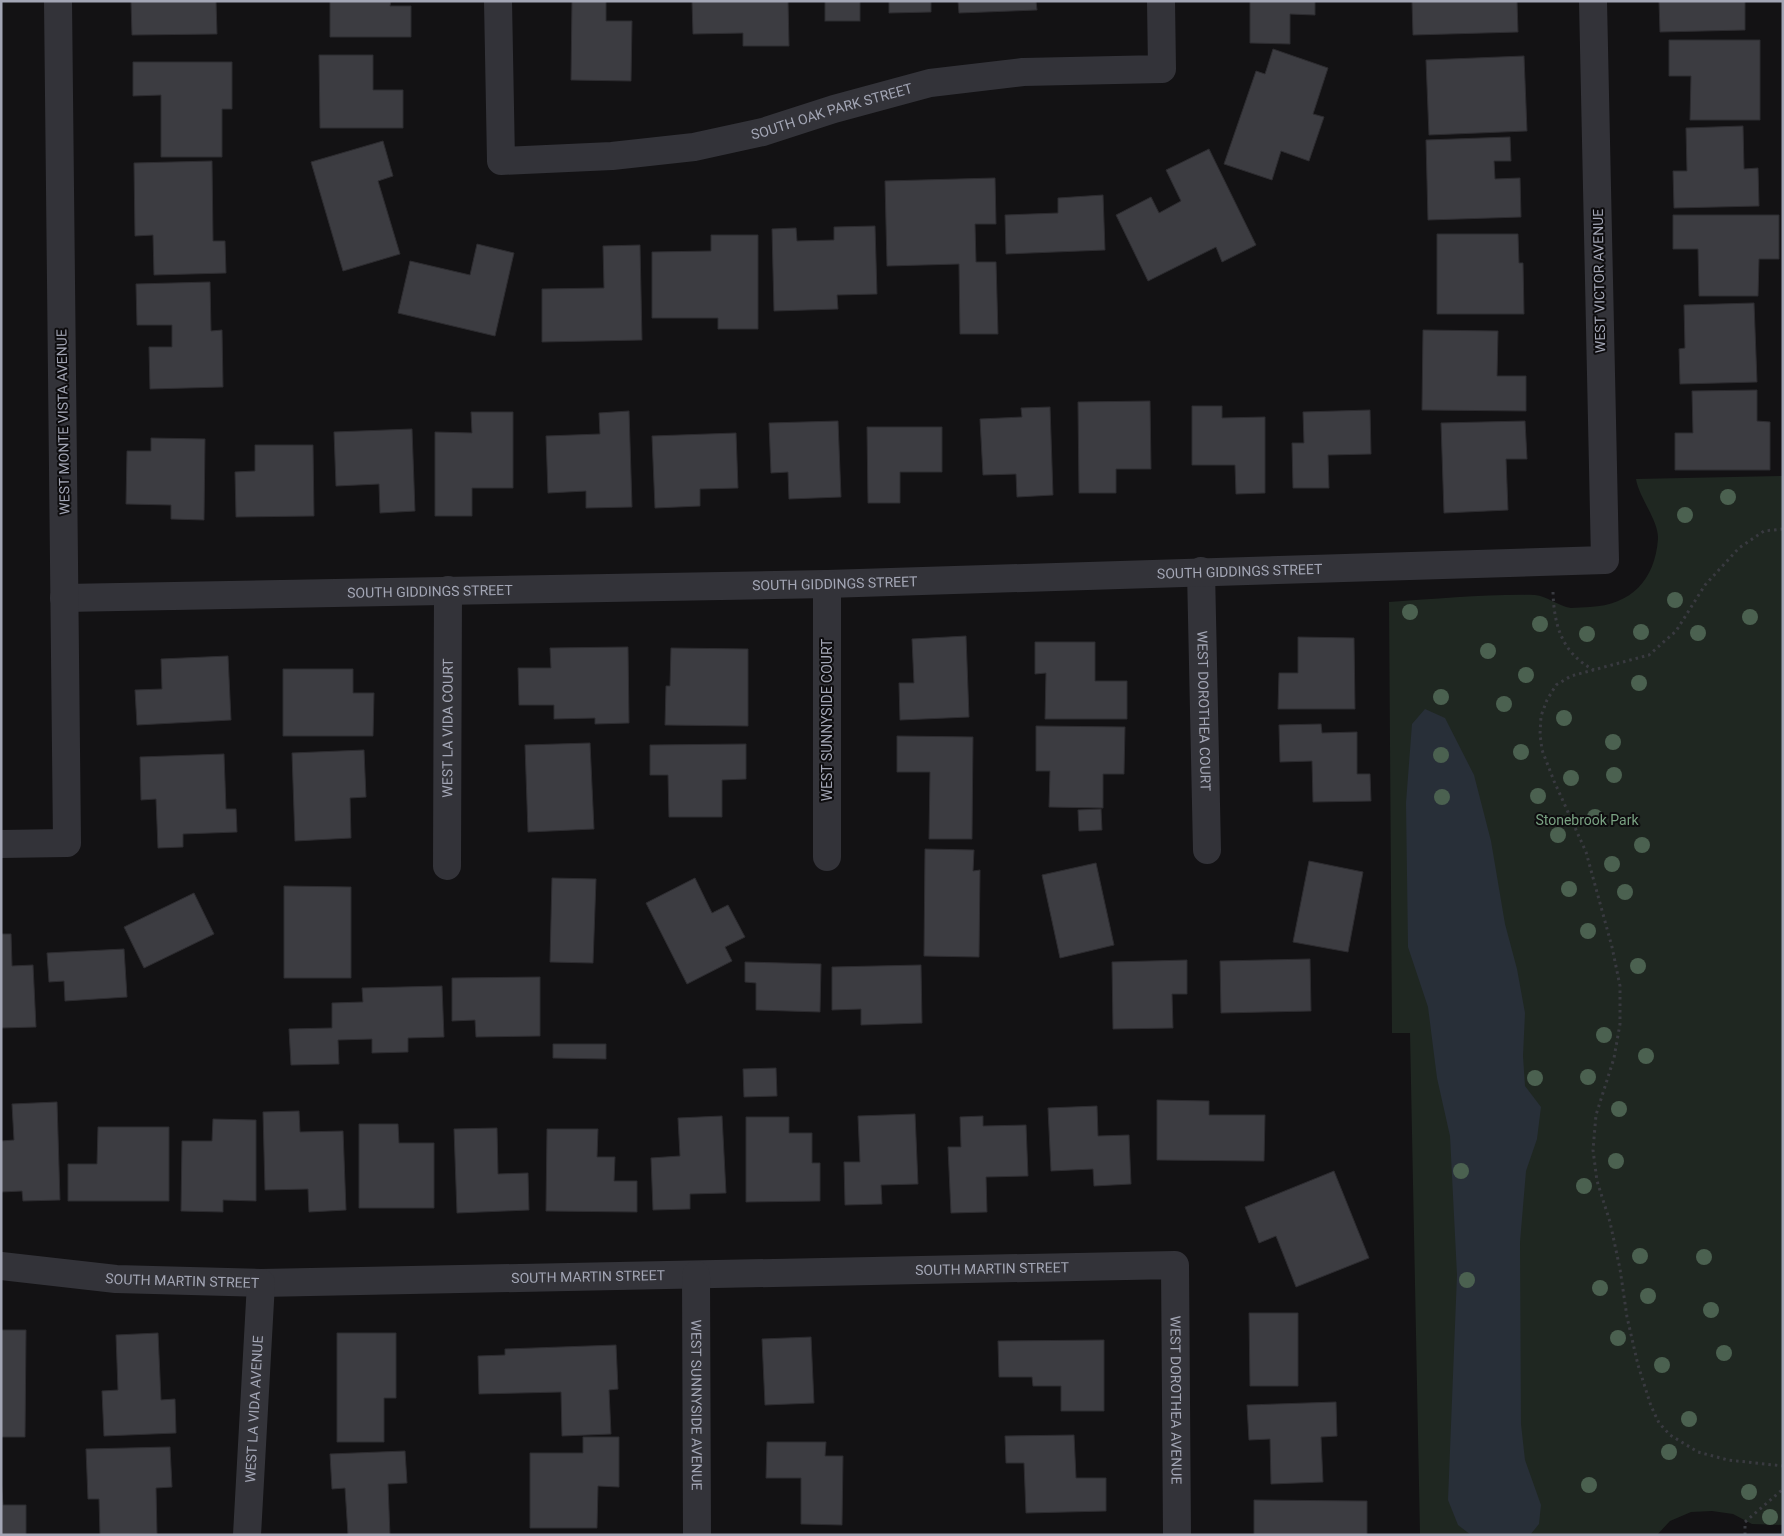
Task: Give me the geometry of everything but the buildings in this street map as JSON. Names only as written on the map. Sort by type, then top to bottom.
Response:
[{"type":"street","name":"WEST MONTE VISTA AVENUE","points":[[1,844],[66,843],[58,1]]},
{"type":"street","name":"SOUTH OAK PARK STREET","points":[[498,1],[501,161],[612,156],[694,147],[763,132],[834,109],[930,83],[1024,72],[1162,69],[1161,1]]},
{"type":"street","name":"WEST VICTOR AVENUE","points":[[1593,1],[1605,560]]},
{"type":"street","name":"SOUTH GIDDINGS STREET","points":[[64,598],[827,584],[1605,560]]},
{"type":"street","name":"WEST DOROTHEA COURT","points":[[1201,571],[1207,850]]},
{"type":"street","name":"WEST SUNNYSIDE COURT","points":[[826,857],[827,584]]},
{"type":"street","name":"WEST LA VIDA COURT","points":[[447,866],[448,590]]},
{"type":"street","name":"SOUTH MARTIN STREET","points":[[1,1266],[116,1279],[261,1283],[1175,1265]]},
{"type":"street","name":"WEST DOROTHEA AVENUE","points":[[1175,1265],[1177,1535]]},
{"type":"street","name":"WEST SUNNYSIDE AVENUE","points":[[696,1275],[697,1535]]},
{"type":"street","name":"WEST LA VIDA AVENUE","points":[[247,1535],[261,1283]]},
{"type":"path","points":[[1783,529],[1764,531],[1739,548],[1705,585],[1676,631],[1650,655],[1571,676],[1556,685],[1547,700],[1541,716],[1540,734],[1542,750],[1551,774],[1586,852],[1612,947],[1620,986],[1620,1024],[1614,1058],[1596,1115],[1592,1150],[1597,1181],[1610,1222],[1638,1365],[1651,1406],[1659,1423],[1670,1435],[1698,1452],[1728,1460],[1783,1466]]},
{"type":"path","points":[[1553,596],[1557,628],[1571,653],[1581,663],[1595,671]]},
{"type":"path","points":[[1745,1535],[1745,1522],[1783,1489]]},
{"type":"green space","name":"Stonebrook Park","points":[[1783,476],[1783,1525],[1752,1524],[1733,1514],[1712,1511],[1691,1512],[1670,1521],[1657,1535],[1420,1535],[1410,1033],[1392,1033],[1389,602],[1480,596],[1535,595],[1571,608],[1605,605],[1618,601],[1638,588],[1652,567],[1656,554],[1657,532],[1636,479]]},
{"type":"shaded area","points":[[1425,709],[1445,718],[1474,775],[1491,841],[1505,924],[1517,969],[1525,1013],[1523,1056],[1525,1086],[1541,1107],[1537,1139],[1526,1171],[1520,1242],[1521,1424],[1525,1460],[1541,1505],[1539,1524],[1530,1535],[1471,1535],[1458,1525],[1448,1500],[1457,1275],[1450,1136],[1437,1078],[1428,1007],[1408,947],[1406,803],[1412,724]]}]
